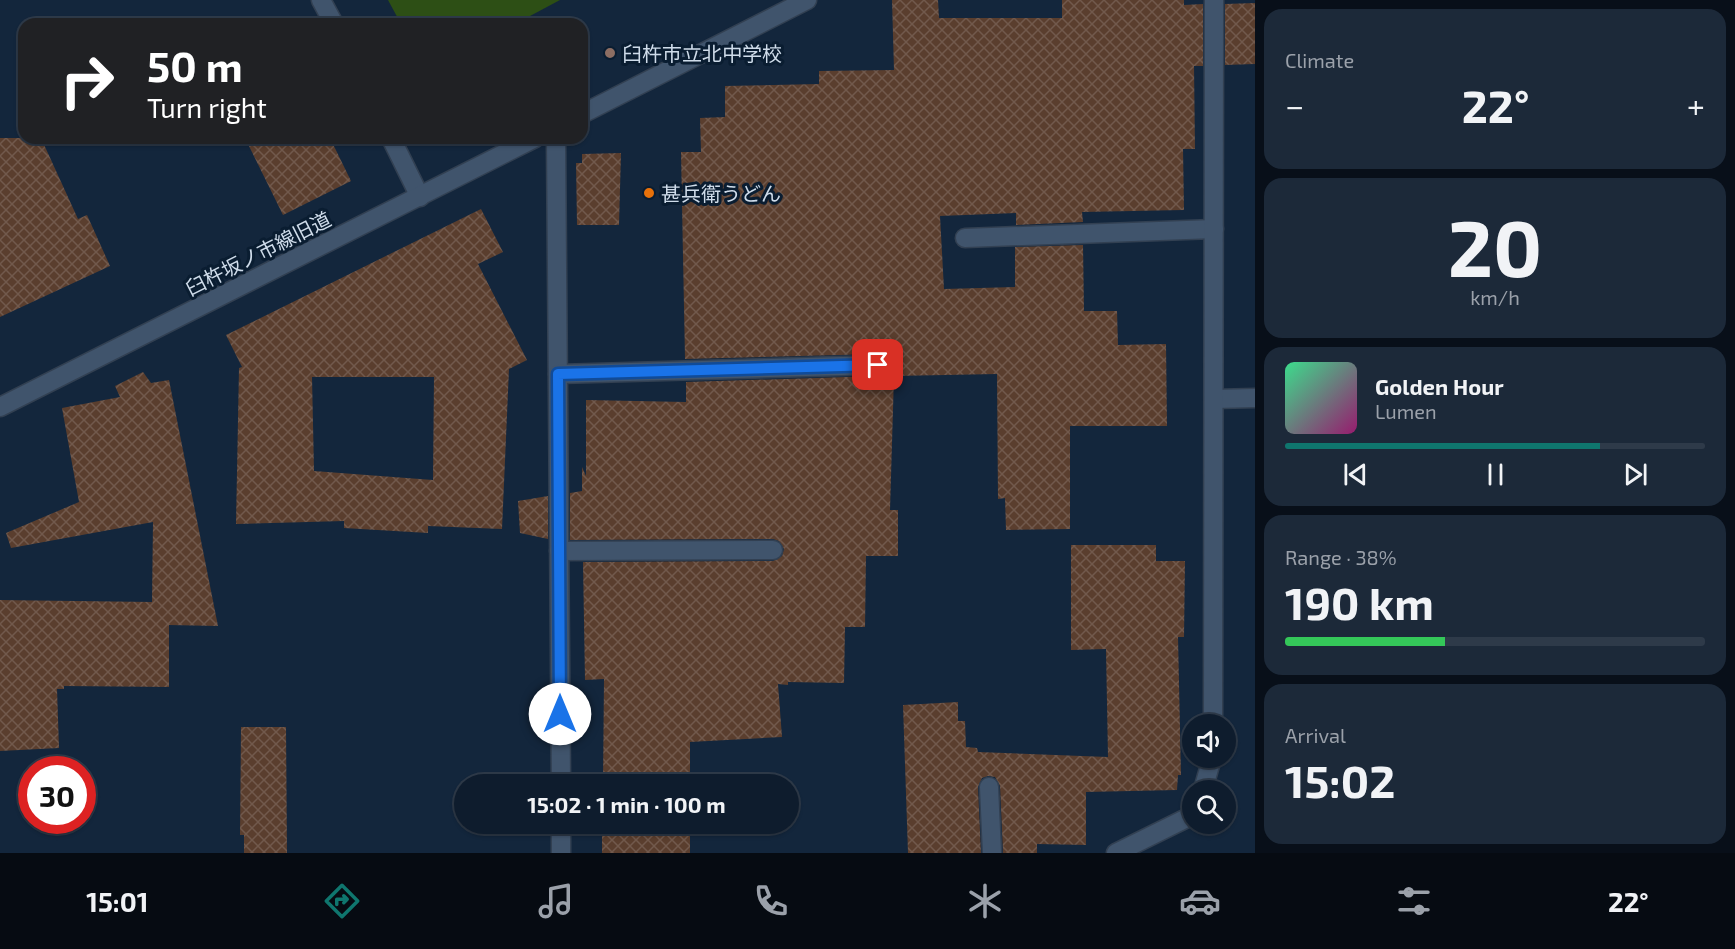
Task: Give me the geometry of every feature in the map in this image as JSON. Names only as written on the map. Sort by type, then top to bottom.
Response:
[{"type":"street","points":[[321,0],[331,18]]},
{"type":"street","points":[[588,111],[807,0]]},
{"type":"street","points":[[1213,714],[1214,0]]},
{"type":"street","points":[[394,144],[420,197]]},
{"type":"street","name":"臼杵坂ノ市線旧道","points":[[0,407],[523,144]]},
{"type":"street","points":[[556,144],[561,774]]},
{"type":"street","points":[[965,238],[1214,229]]},
{"type":"street","points":[[558,374],[878,365]]},
{"type":"street","points":[[1214,399],[1255,398]]},
{"type":"street","points":[[559,551],[773,550]]},
{"type":"street","points":[[989,788],[992,853]]},
{"type":"street","points":[[1116,853],[1182,820]]},
{"type":"street","points":[[561,834],[561,853]]},
{"type":"green space","points":[[388,0],[560,0],[526,18],[398,18]]},
{"type":"building","points":[[892,0],[938,0],[939,18],[1062,18],[1062,0],[1184,0],[1184,5],[1203,4],[1203,66],[1194,66],[1195,149],[1183,149],[1184,210],[1082,212],[1083,222],[1016,225],[1016,213],[940,216],[944,289],[1015,287],[1015,247],[1083,245],[1084,311],[1117,311],[1118,345],[1166,344],[1167,426],[1070,426],[1070,529],[1006,530],[1005,498],[998,499],[997,374],[894,376],[890,510],[898,510],[898,556],[866,556],[865,627],[845,627],[844,683],[788,682],[788,685],[778,684],[782,737],[690,742],[690,774],[603,774],[604,679],[585,680],[583,562],[773,561],[782,556],[784,549],[779,541],[773,539],[570,540],[570,493],[582,491],[582,467],[586,476],[586,400],[686,402],[686,382],[878,376],[888,371],[889,365],[884,355],[878,354],[685,359],[681,152],[701,152],[700,118],[725,117],[725,86],[819,84],[819,71],[894,70]]},
{"type":"building","points":[[1255,3],[1255,64],[1225,65],[1225,4]]},
{"type":"building","points":[[0,138],[18,138],[18,144],[44,144],[78,219],[87,215],[110,266],[0,317]]},
{"type":"building","points":[[248,144],[333,144],[351,181],[283,215]]},
{"type":"building","points":[[621,153],[619,225],[577,225],[576,163],[582,163],[582,154]]},
{"type":"building","points":[[481,209],[503,252],[478,264],[527,360],[509,369],[502,529],[428,526],[428,533],[344,528],[344,521],[236,524],[239,368],[242,367],[226,335]],"holes":[[[312,377],[434,377],[433,480],[314,471]]]},
{"type":"building","points":[[143,372],[151,383],[169,380],[218,626],[169,625],[169,687],[64,686],[64,689],[57,689],[59,748],[0,751],[0,600],[152,602],[153,522],[11,548],[6,533],[79,502],[62,408],[120,397],[115,386]]},
{"type":"building","points":[[548,496],[548,539],[520,533],[518,501]]},
{"type":"building","points":[[1071,545],[1156,545],[1156,561],[1185,561],[1184,637],[1178,637],[1181,775],[1178,775],[1177,790],[1086,792],[1086,845],[1037,844],[1037,853],[1003,853],[1000,786],[995,777],[988,776],[982,778],[978,787],[981,853],[908,853],[903,705],[958,702],[958,721],[965,721],[966,747],[977,748],[978,752],[1108,757],[1106,649],[1071,650]]},
{"type":"building","points":[[241,727],[286,727],[287,853],[244,853],[244,835],[240,835]]},
{"type":"building","points":[[602,834],[690,834],[690,853],[602,853]]},
{"type":"place","name":"臼杵市立北中学校","points":[[610,53]]},
{"type":"place","name":"甚兵衛うどん","points":[[649,193]]},
{"type":"route","points":[[560,714],[558,374],[878,365]]}]
